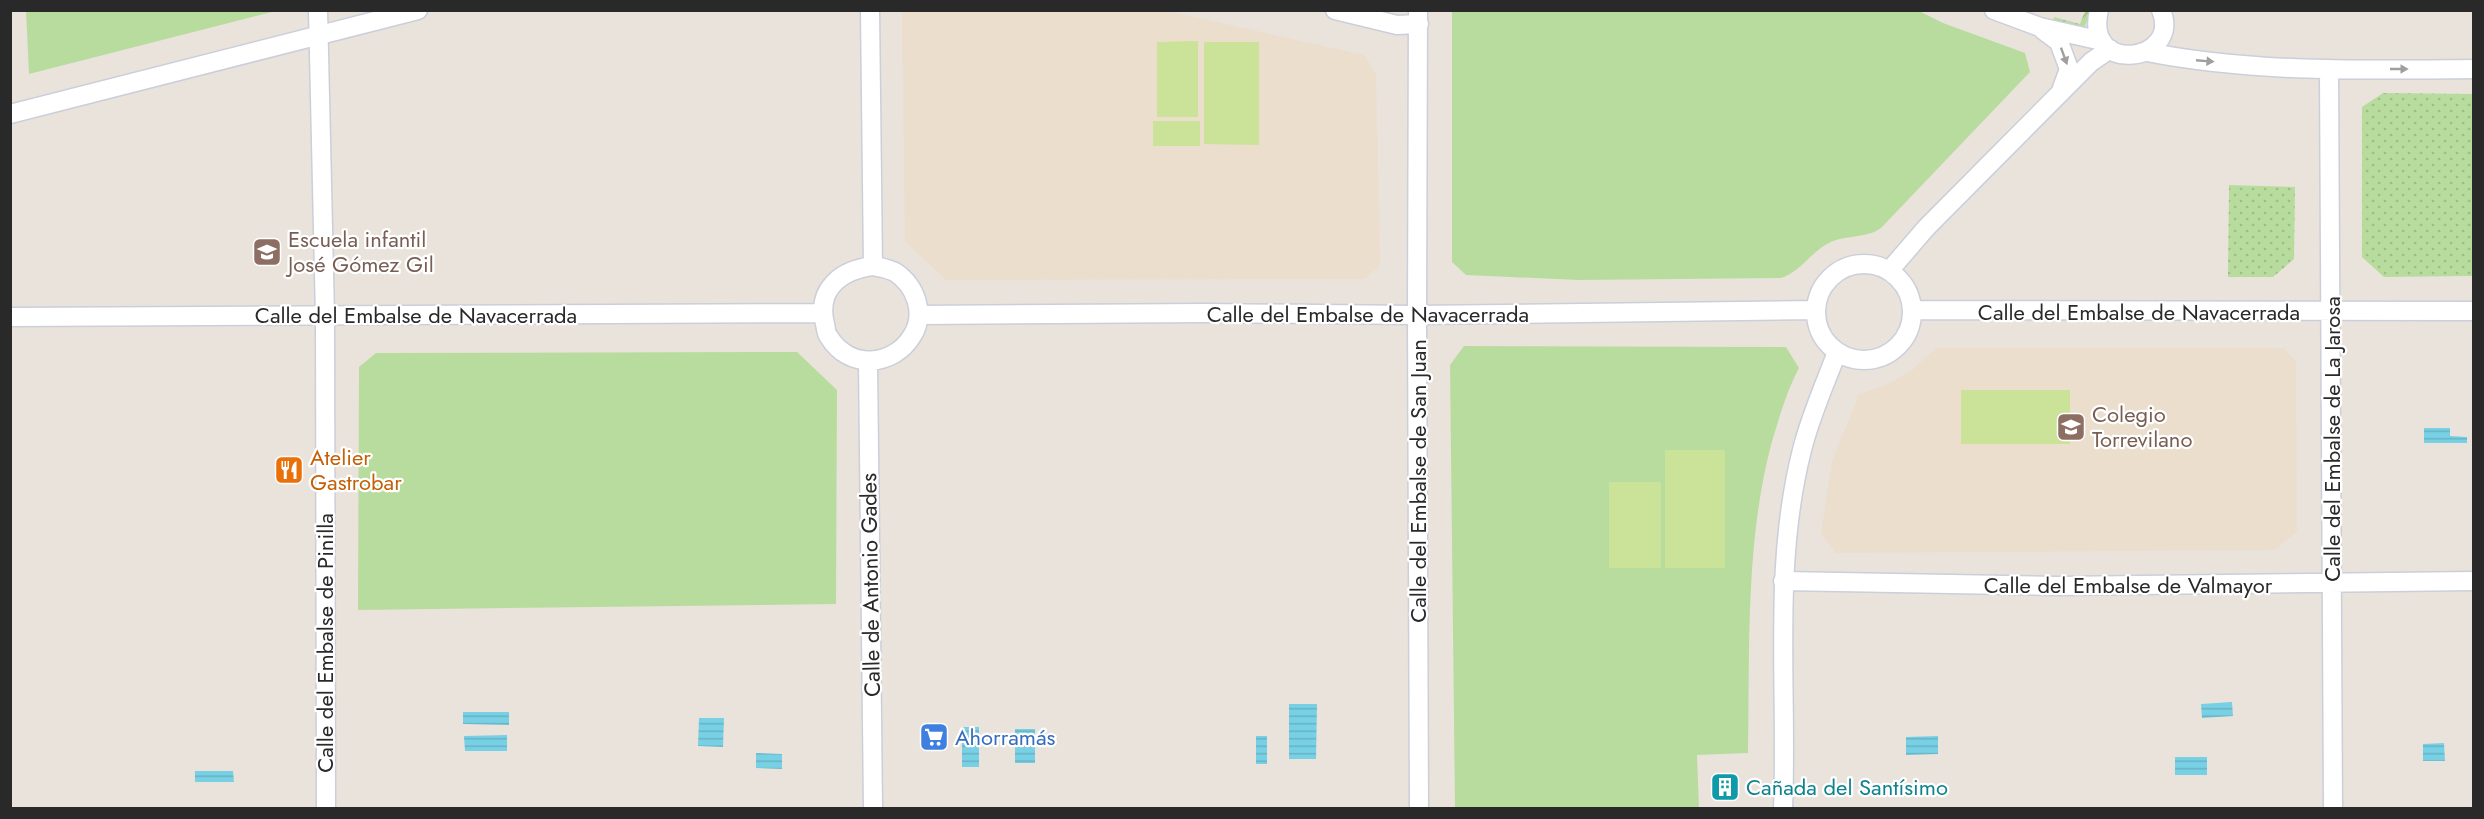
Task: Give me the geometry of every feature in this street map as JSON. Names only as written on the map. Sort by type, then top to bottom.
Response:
[{"type":"street","name":"Calle del Embalse de Pinilla","points":[[318,10],[325,316],[326,808]]},
{"type":"street","points":[[10,114],[418,10]]},
{"type":"street","points":[[870,10],[873,266]]},
{"type":"street","points":[[1335,10],[1397,25],[1418,17]]},
{"type":"street","points":[[1994,10],[2040,27],[2106,45],[2128,56],[2147,52],[2187,59],[2329,70],[2474,69]]},
{"type":"street","points":[[2099,10],[2096,21],[2106,45]]},
{"type":"street","points":[[2147,52],[2161,36],[2164,26],[2161,10]]},
{"type":"street","name":"Calle del Embalse de San Juan","points":[[1418,17],[1419,808]]},
{"type":"street","points":[[2040,27],[2059,42],[2069,69],[2060,93]]},
{"type":"street","points":[[1889,271],[1926,228],[2106,45]]},
{"type":"street","name":"Calle del Embalse de La Jarosa","points":[[2329,70],[2332,311],[2332,808]]},
{"type":"street","points":[[1862,264],[1889,271],[1901,282],[1909,295],[1912,310],[1910,325],[1903,339],[1893,350],[1880,357],[1865,360],[1850,358],[1837,352],[1825,341],[1815,310],[1818,297],[1825,284],[1835,274],[1848,267],[1862,264]]},
{"type":"street","points":[[873,266],[893,271],[906,281],[915,295],[920,315],[915,333],[905,347],[884,360],[868,362],[844,354],[828,336],[822,312],[831,286],[843,274],[856,268],[873,266]]},
{"type":"street","name":"Calle del Embalse de Navacerrada","points":[[920,315],[1204,313],[1417,315],[1815,310]]},
{"type":"street","name":"Calle del Embalse de Navacerrada","points":[[1912,310],[2474,310]]},
{"type":"street","name":"Calle del Embalse de Navacerrada","points":[[10,317],[822,312]]},
{"type":"street","points":[[1783,808],[1785,750],[1783,581],[1789,521],[1802,450],[1837,352]]},
{"type":"street","name":"Calle de Antonio Gades","points":[[868,362],[873,808]]},
{"type":"street","name":"Calle del Embalse de Valmayor","points":[[1783,581],[2058,586],[2474,581]]},
{"type":"shaded area","points":[[902,11],[1168,11],[1364,55],[1376,74],[1380,265],[1365,279],[946,280],[905,241]]},
{"type":"shaded area","name":"Colegio Torrevilano","points":[[1936,348],[2284,348],[2296,362],[2297,532],[2275,550],[1836,553],[1821,534],[1832,461],[1859,394],[1886,385],[1912,370]]},
{"type":"green space","points":[[26,10],[276,11],[29,74]]},
{"type":"green space","points":[[1452,11],[1919,11],[1943,23],[2025,53],[2030,72],[1881,228],[1870,233],[1831,242],[1794,271],[1781,278],[1579,280],[1466,275],[1452,262]]},
{"type":"green space","points":[[2085,11],[2090,11],[2084,29],[2053,22],[2054,17],[2080,24]]},
{"type":"green space","points":[[1198,41],[1198,117],[1157,117],[1157,42]]},
{"type":"green space","points":[[1204,42],[1259,42],[1259,145],[1204,144]]},
{"type":"green space","points":[[2383,93],[2473,94],[2473,276],[2384,277],[2362,257],[2362,107]]},
{"type":"green space","points":[[1153,121],[1200,121],[1200,146],[1153,146]]},
{"type":"green space","points":[[2229,185],[2295,187],[2294,259],[2273,277],[2228,277]]},
{"type":"green space","points":[[1464,346],[1786,347],[1799,368],[1771,445],[1757,521],[1750,598],[1748,753],[1697,755],[1699,808],[1455,808],[1450,365]]},
{"type":"green space","points":[[797,352],[837,390],[836,604],[358,610],[359,367],[376,353]]},
{"type":"green space","points":[[1961,390],[2070,390],[2070,444],[1961,444]]},
{"type":"green space","points":[[1665,450],[1725,450],[1725,568],[1665,568]]},
{"type":"green space","points":[[1609,482],[1661,482],[1661,568],[1609,568]]},
{"type":"water","points":[[2424,428],[2450,428],[2450,436],[2467,437],[2467,443],[2424,443]]},
{"type":"water","points":[[2232,702],[2233,716],[2202,718],[2201,704]]},
{"type":"water","points":[[1289,704],[1317,704],[1316,759],[1289,759]]},
{"type":"water","points":[[463,712],[509,712],[509,725],[463,724]]},
{"type":"water","points":[[699,718],[724,718],[723,747],[698,746]]},
{"type":"water","points":[[962,727],[979,727],[979,767],[962,767]]},
{"type":"water","points":[[1015,729],[1035,729],[1035,763],[1015,763]]},
{"type":"water","points":[[507,735],[507,751],[465,751],[464,736]]},
{"type":"water","points":[[1256,736],[1267,736],[1267,764],[1256,764]]},
{"type":"water","points":[[1938,736],[1938,754],[1906,755],[1906,737]]},
{"type":"water","points":[[2444,743],[2445,761],[2423,761],[2423,744]]},
{"type":"water","points":[[756,753],[782,754],[782,769],[756,768]]},
{"type":"water","points":[[2175,757],[2207,757],[2207,775],[2175,775]]},
{"type":"water","points":[[195,771],[233,771],[234,782],[195,782]]},
{"type":"place","name":"Escuela infantil José Gómez Gil","points":[[267,252]]},
{"type":"place","name":"Colegio Torrevilano","points":[[2071,427]]},
{"type":"place","name":"Atelier Gastrobar","points":[[289,470]]},
{"type":"place","name":"Ahorramás","points":[[934,737]]},
{"type":"place","name":"Cañada del Santísimo","points":[[1725,787]]}]
